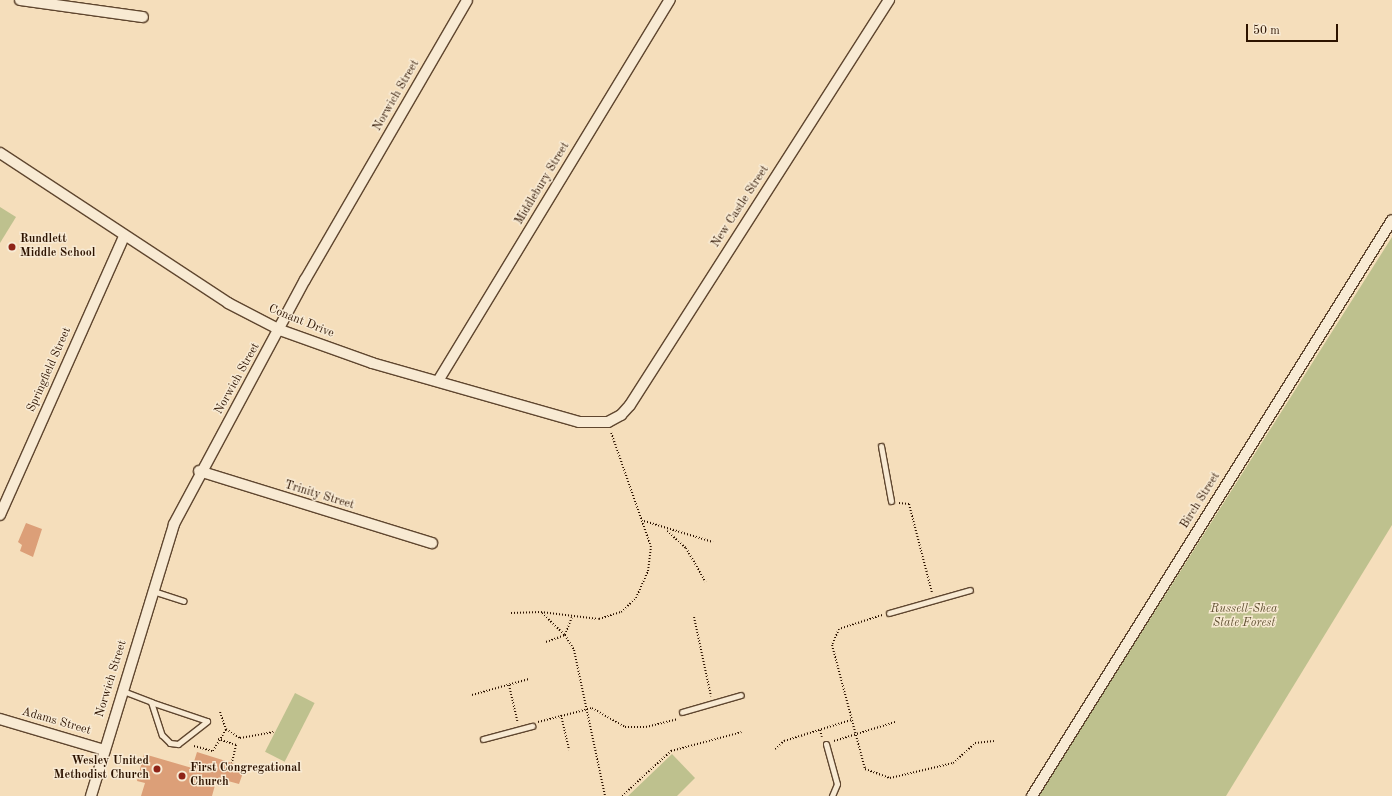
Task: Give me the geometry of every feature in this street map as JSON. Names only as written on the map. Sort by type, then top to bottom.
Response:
[{"type":"street","points":[[20,0],[86,5],[143,17]]},
{"type":"street","name":"Norwich Street","points":[[91,796],[152,590],[174,524],[199,472],[467,0]]},
{"type":"street","name":"Middlebury Street","points":[[438,381],[670,0]]},
{"type":"street","name":"New Castle Street","points":[[608,422],[630,405],[889,0]]},
{"type":"street","name":"Conant Drive","points":[[0,153],[124,237],[228,304],[280,330],[438,381],[579,422],[608,422]]},
{"type":"street","name":"Birch Street","points":[[1032,796],[1392,220]]},
{"type":"street","name":"Springfield Street","points":[[0,514],[124,237]]},
{"type":"street","name":"Trinity Street","points":[[199,472],[432,544]]},
{"type":"street","name":"Adams Street","points":[[0,720],[104,750]]},
{"type":"lane","points":[[882,446],[891,501]]},
{"type":"lane","points":[[152,590],[183,601]]},
{"type":"lane","points":[[889,613],[970,590]]},
{"type":"lane","points":[[122,690],[151,702],[207,721],[178,744],[170,743],[162,736],[151,702]]},
{"type":"lane","points":[[682,712],[741,695]]},
{"type":"lane","points":[[483,739],[532,726]]},
{"type":"lane","points":[[826,744],[837,777],[832,796]]},
{"type":"path","points":[[510,613],[541,612],[572,617],[610,618],[636,598],[651,560],[644,522],[608,422]]},
{"type":"path","points":[[891,501],[909,504],[934,600]]},
{"type":"path","points":[[644,522],[666,530],[713,542]]},
{"type":"path","points":[[666,530],[686,548],[706,582]]},
{"type":"path","points":[[541,612],[565,635],[574,650],[588,708],[605,796]]},
{"type":"path","points":[[889,613],[847,624],[834,636],[832,654],[865,769],[890,778],[953,763],[975,743],[994,741]]},
{"type":"path","points":[[546,642],[565,635],[572,617]]},
{"type":"path","points":[[694,617],[712,703]]},
{"type":"path","points":[[472,695],[529,679]]},
{"type":"path","points":[[509,685],[519,730]]},
{"type":"path","points":[[532,726],[562,715],[588,708],[599,710],[626,727],[636,728],[677,719],[682,712]]},
{"type":"path","points":[[220,712],[226,729],[240,738],[273,732]]},
{"type":"path","points":[[562,715],[569,750]]},
{"type":"path","points":[[775,749],[784,741],[851,720]]},
{"type":"path","points":[[842,739],[895,722]]},
{"type":"path","points":[[194,746],[213,751],[218,739],[226,729]]},
{"type":"path","points":[[622,796],[671,751],[742,732]]},
{"type":"path","points":[[218,739],[236,745],[232,763]]},
{"type":"green space","points":[[0,207],[16,217],[0,243]]},
{"type":"green space","name":"Russell-Shea State Forest","points":[[1392,237],[1392,525],[1226,796],[1038,796]]},
{"type":"green space","points":[[295,693],[315,703],[285,762],[265,752]]},
{"type":"green space","points":[[672,754],[695,778],[677,796],[628,796]]},
{"type":"building","points":[[26,523],[42,529],[33,557],[20,551],[22,545],[18,542]]},
{"type":"building","points":[[197,752],[245,767],[239,784],[217,778],[212,796],[141,796],[145,783],[137,781],[144,754],[192,768]]},
{"type":"place","name":"Rundlett Middle School","points":[[12,247]]},
{"type":"place","name":"Wesley United Methodist Church","points":[[157,769]]},
{"type":"place","name":"First Congregational Church","points":[[182,776]]}]
